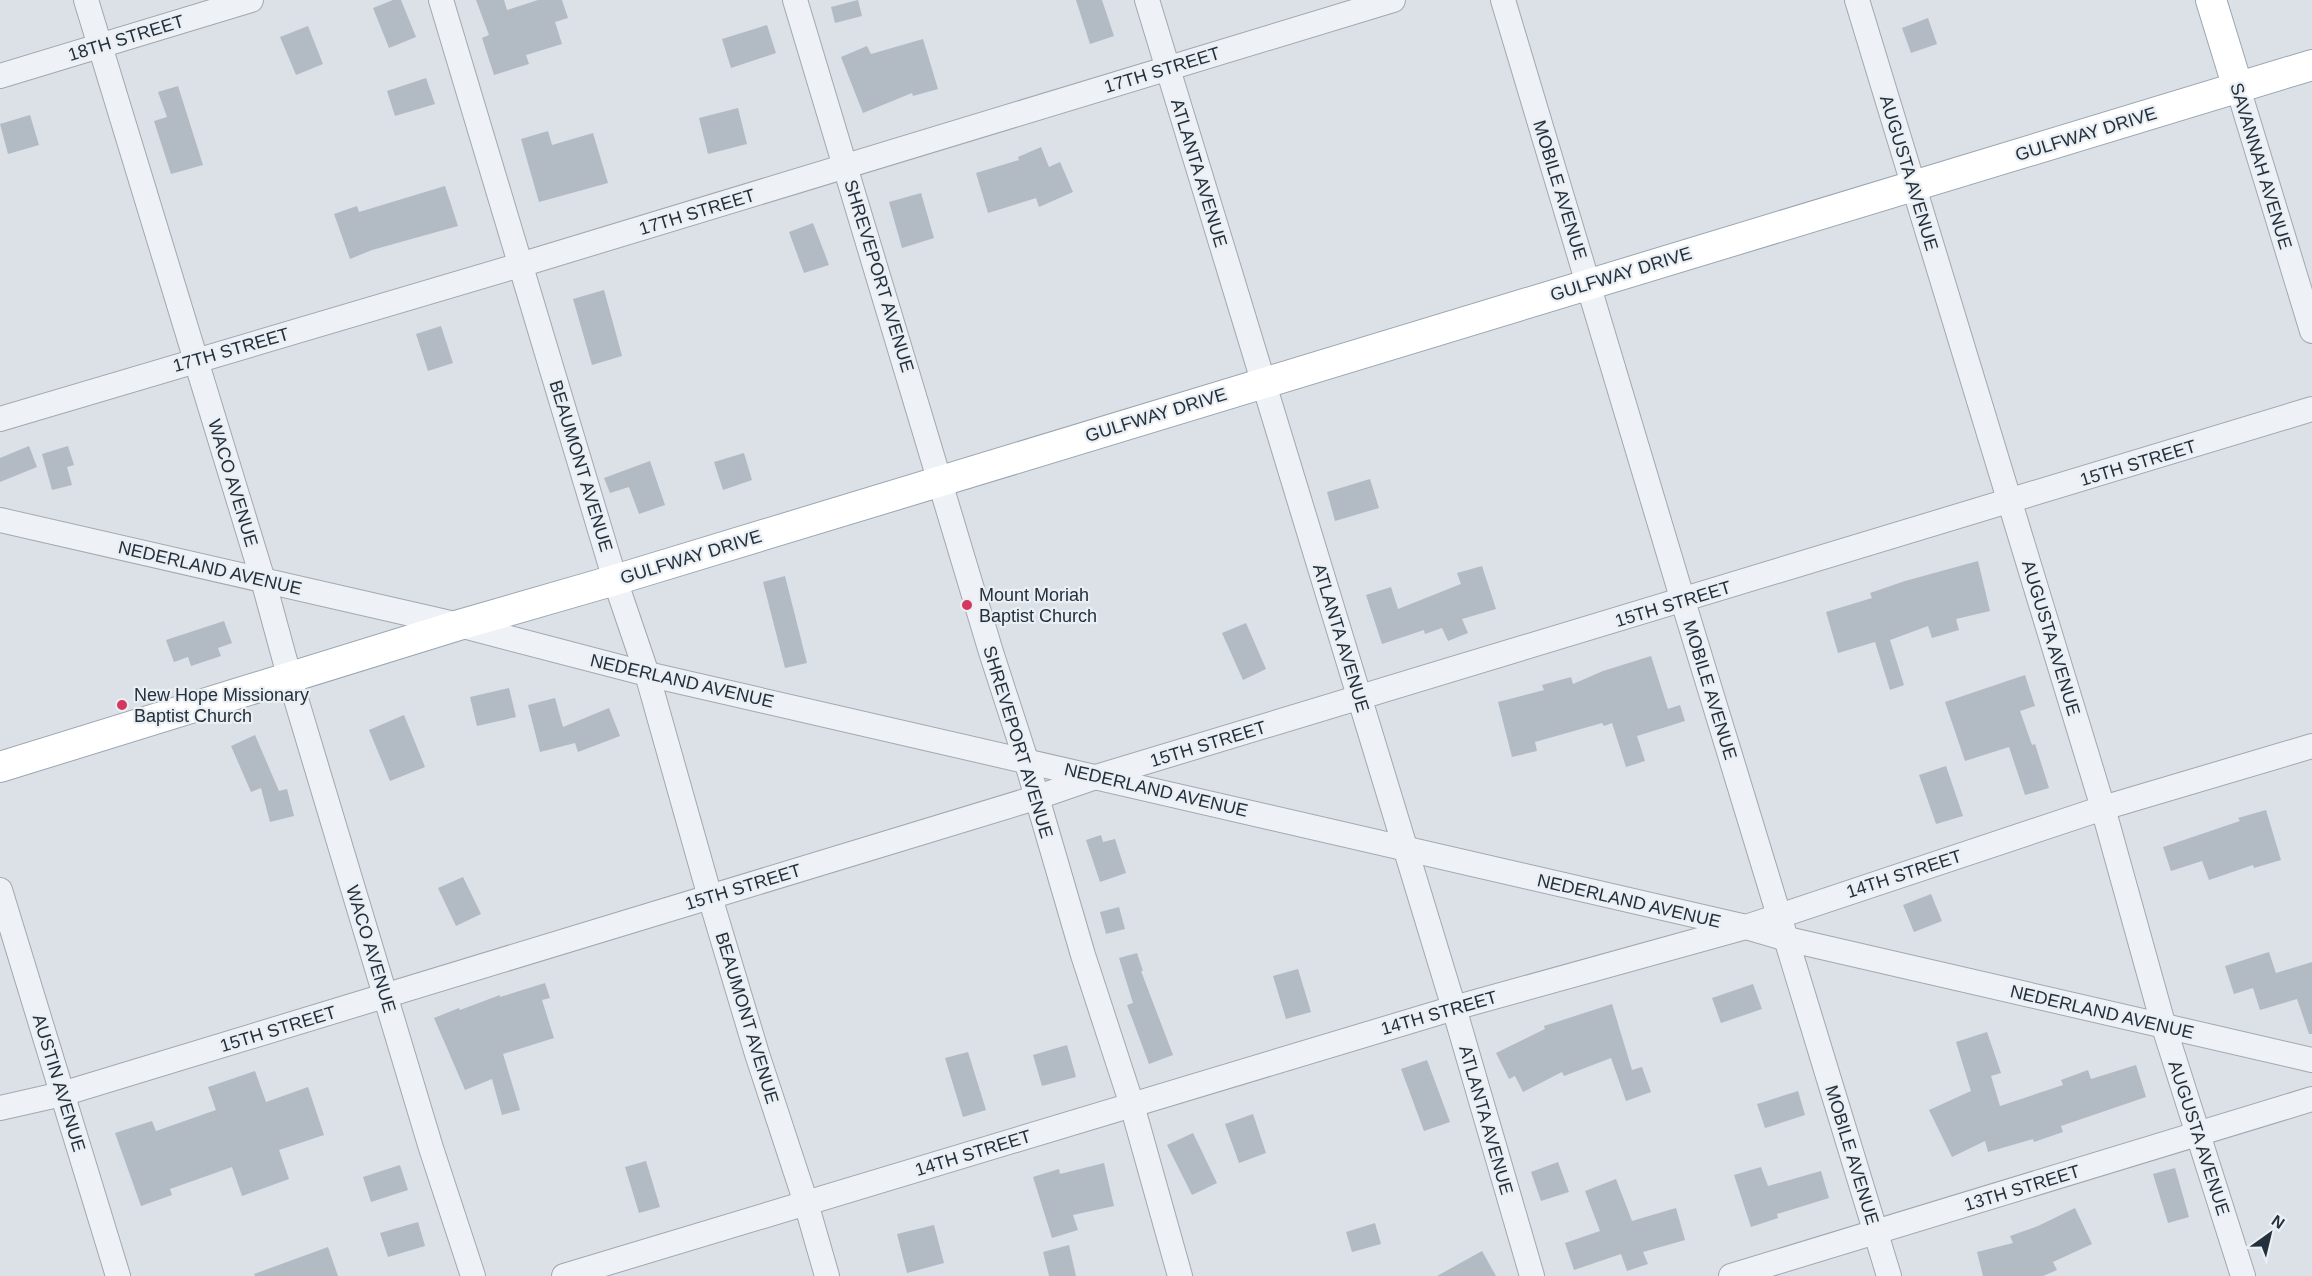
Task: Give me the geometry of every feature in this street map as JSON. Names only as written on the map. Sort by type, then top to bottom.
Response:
[{"type":"main road","name":"SAVANNAH AVENUE","points":[[2211,0],[2238,88]]},
{"type":"main road","name":"GULFWAY DRIVE","points":[[0,768],[459,625],[615,580],[2312,65]]},
{"type":"street","name":"WACO AVENUE","points":[[86,0],[263,580],[290,679],[431,1148],[473,1276]]},
{"type":"street","name":"18TH STREET","points":[[0,76],[251,0]]},
{"type":"street","name":"BEAUMONT AVENUE","points":[[441,0],[615,580],[647,674],[757,1054],[806,1203],[827,1276]]},
{"type":"street","name":"SHREVEPORT AVENUE","points":[[795,0],[991,652],[1026,760],[1035,798],[1132,1106],[1180,1276]]},
{"type":"street","name":"ATLANTA AVENUE","points":[[1147,0],[1454,1008],[1532,1276]]},
{"type":"street","name":"17TH STREET","points":[[0,419],[520,266],[1393,0]]},
{"type":"street","name":"MOBILE AVENUE","points":[[1503,0],[1889,1276]]},
{"type":"street","name":"AUGUSTA AVENUE","points":[[1857,0],[2103,808],[2164,1027],[2243,1276]]},
{"type":"street","name":"SAVANNAH AVENUE","points":[[2238,88],[2312,331]]},
{"type":"street","name":"15TH STREET","points":[[0,1108],[62,1094],[1035,798],[1096,777],[2312,410]]},
{"type":"street","name":"NEDERLAND AVENUE","points":[[0,520],[459,625],[647,674],[1026,760],[2312,1060]]},
{"type":"street","name":"14TH STREET","points":[[564,1276],[1454,1008],[1746,927],[2103,808],[2312,746]]},
{"type":"street","name":"AUSTIN AVENUE","points":[[0,890],[118,1276]]},
{"type":"street","name":"13TH STREET","points":[[1731,1276],[2312,1099]]},
{"type":"building","points":[[393,0],[401,0],[416,37],[389,48],[373,8]]},
{"type":"building","points":[[476,0],[504,0],[507,10],[538,0],[562,0],[568,18],[555,22],[562,44],[526,55],[529,64],[494,75],[482,38],[489,35]]},
{"type":"building","points":[[858,0],[862,16],[835,23],[831,7]]},
{"type":"building","points":[[1076,0],[1102,0],[1114,36],[1090,44]]},
{"type":"building","points":[[1928,18],[1937,44],[1911,53],[1902,28]]},
{"type":"building","points":[[767,25],[776,53],[731,68],[722,39]]},
{"type":"building","points":[[308,26],[323,64],[296,75],[280,37]]},
{"type":"building","points":[[923,39],[938,89],[913,96],[912,93],[863,113],[841,57],[867,46],[871,54]]},
{"type":"building","points":[[426,78],[435,104],[395,116],[387,91]]},
{"type":"building","points":[[178,86],[203,165],[171,174],[154,121],[167,117],[158,92]]},
{"type":"building","points":[[738,108],[747,144],[708,154],[699,118]]},
{"type":"building","points":[[30,115],[39,145],[8,154],[0,124]]},
{"type":"building","points":[[548,131],[552,145],[593,133],[608,183],[539,202],[521,139]]},
{"type":"building","points":[[1041,147],[1049,167],[1060,162],[1073,192],[1039,207],[1036,198],[988,213],[976,173],[1019,160],[1018,157]]},
{"type":"building","points":[[445,186],[458,226],[372,250],[350,259],[334,214],[357,206],[359,212]]},
{"type":"building","points":[[921,193],[934,238],[902,248],[889,202]]},
{"type":"building","points":[[813,223],[829,265],[804,273],[789,232]]},
{"type":"building","points":[[604,290],[622,356],[592,365],[573,299]]},
{"type":"building","points":[[441,326],[453,363],[428,371],[416,334]]},
{"type":"building","points":[[29,446],[37,467],[0,482],[0,458]]},
{"type":"building","points":[[68,446],[74,465],[67,467],[72,485],[52,490],[42,454]]},
{"type":"building","points":[[744,453],[752,480],[723,490],[714,462]]},
{"type":"building","points":[[650,461],[665,505],[639,514],[629,487],[610,493],[604,478]]},
{"type":"building","points":[[1370,479],[1379,508],[1335,521],[1327,492]]},
{"type":"building","points":[[1978,561],[1990,611],[1956,619],[1959,630],[1932,638],[1928,626],[1890,640],[1904,685],[1890,690],[1875,642],[1838,653],[1826,612],[1872,598],[1870,593],[1905,581]]},
{"type":"building","points":[[1482,566],[1496,609],[1462,619],[1468,633],[1448,641],[1442,628],[1425,634],[1424,630],[1382,644],[1366,595],[1391,587],[1398,609],[1461,584],[1457,573]]},
{"type":"building","points":[[785,576],[807,663],[785,668],[763,582]]},
{"type":"building","points":[[224,621],[232,643],[218,648],[221,656],[191,666],[188,657],[174,662],[166,640]]},
{"type":"building","points":[[1246,623],[1266,669],[1243,680],[1222,633]]},
{"type":"building","points":[[1651,656],[1668,709],[1680,705],[1685,721],[1637,736],[1645,761],[1626,767],[1612,723],[1604,726],[1602,723],[1535,742],[1537,751],[1512,757],[1498,702],[1544,690],[1542,685],[1571,677],[1573,684],[1603,671]]},
{"type":"building","points":[[2025,675],[2035,706],[2020,711],[2032,745],[2035,744],[2049,788],[2025,795],[2009,747],[1965,761],[1945,702]]},
{"type":"building","points":[[509,688],[516,717],[477,726],[470,697]]},
{"type":"building","points":[[555,698],[563,727],[609,708],[620,736],[578,752],[575,743],[540,752],[528,705]]},
{"type":"building","points":[[404,715],[425,767],[390,781],[369,730]]},
{"type":"building","points":[[255,735],[279,791],[287,789],[294,816],[270,822],[261,788],[251,792],[231,746]]},
{"type":"building","points":[[1946,766],[1963,816],[1936,824],[1919,775]]},
{"type":"building","points":[[2266,810],[2281,860],[2254,868],[2253,865],[2209,880],[2202,861],[2171,871],[2163,847],[2240,821],[2238,818]]},
{"type":"building","points":[[1101,835],[1103,842],[1115,839],[1126,873],[1100,882],[1086,840]]},
{"type":"building","points":[[463,877],[481,914],[456,926],[438,888]]},
{"type":"building","points":[[1931,894],[1942,921],[1914,932],[1903,905]]},
{"type":"building","points":[[1119,907],[1125,929],[1106,934],[1100,912]]},
{"type":"building","points":[[2269,952],[2276,973],[2312,962],[2312,1034],[2309,1034],[2297,999],[2260,1010],[2253,988],[2234,994],[2225,966]]},
{"type":"building","points":[[1137,953],[1143,971],[1141,971],[1173,1055],[1149,1064],[1127,1005],[1133,1003],[1119,958]]},
{"type":"building","points":[[1298,969],[1311,1012],[1286,1019],[1273,976]]},
{"type":"building","points":[[545,983],[550,998],[542,1000],[554,1038],[503,1054],[520,1110],[502,1115],[492,1079],[465,1090],[434,1018],[500,995],[500,997]]},
{"type":"building","points":[[1753,984],[1762,1009],[1721,1023],[1712,998]]},
{"type":"building","points":[[1612,1004],[1632,1070],[1642,1067],[1651,1092],[1626,1101],[1611,1058],[1564,1076],[1562,1072],[1523,1092],[1515,1076],[1509,1079],[1496,1053],[1545,1029],[1544,1026]]},
{"type":"building","points":[[1987,1032],[2001,1073],[1991,1076],[2000,1106],[2063,1085],[2061,1080],[2088,1070],[2091,1079],[2136,1065],[2146,1097],[2061,1126],[2063,1132],[2034,1142],[2033,1139],[1988,1152],[1985,1141],[1952,1157],[1929,1110],[1971,1091],[1956,1042]]},
{"type":"building","points":[[1067,1045],[1076,1077],[1042,1086],[1033,1055]]},
{"type":"building","points":[[968,1052],[986,1110],[963,1117],[945,1058]]},
{"type":"building","points":[[1427,1060],[1450,1122],[1424,1131],[1401,1069]]},
{"type":"building","points":[[255,1071],[266,1102],[308,1087],[324,1135],[279,1150],[289,1179],[242,1196],[232,1167],[170,1189],[172,1195],[141,1206],[115,1133],[152,1121],[156,1131],[216,1110],[208,1087]]},
{"type":"building","points":[[1798,1091],[1805,1115],[1765,1128],[1757,1104]]},
{"type":"building","points":[[1253,1114],[1266,1153],[1239,1163],[1225,1124]]},
{"type":"building","points":[[1193,1133],[1217,1183],[1192,1195],[1167,1145]]},
{"type":"building","points":[[646,1161],[660,1207],[639,1213],[625,1167]]},
{"type":"building","points":[[1558,1162],[1569,1192],[1541,1201],[1531,1172]]},
{"type":"building","points":[[1104,1163],[1114,1206],[1073,1215],[1078,1230],[1052,1238],[1033,1177],[1059,1169],[1060,1174]]},
{"type":"building","points":[[400,1165],[408,1190],[371,1202],[363,1177]]},
{"type":"building","points":[[1761,1167],[1768,1186],[1821,1171],[1829,1198],[1777,1214],[1778,1218],[1751,1227],[1734,1175]]},
{"type":"building","points":[[2175,1168],[2189,1217],[2168,1223],[2153,1174]]},
{"type":"building","points":[[1616,1179],[1632,1221],[1676,1208],[1685,1240],[1643,1252],[1648,1264],[1627,1271],[1621,1254],[1574,1270],[1565,1243],[1600,1231],[1585,1191]]},
{"type":"building","points":[[2075,1208],[2092,1244],[2053,1262],[2057,1270],[2043,1276],[1983,1276],[1977,1252],[2013,1243],[2010,1236],[2038,1226]]},
{"type":"building","points":[[418,1222],[425,1246],[388,1257],[380,1233]]},
{"type":"building","points":[[1375,1223],[1381,1244],[1352,1252],[1346,1232]]},
{"type":"building","points":[[934,1225],[944,1263],[907,1273],[897,1234]]},
{"type":"building","points":[[1069,1245],[1076,1276],[1049,1276],[1043,1252]]},
{"type":"building","points":[[328,1247],[338,1276],[255,1276],[254,1274]]},
{"type":"building","points":[[1482,1251],[1496,1276],[1437,1276]]},
{"type":"place","name":"Mount Moriah Baptist Church","points":[[967,605]]},
{"type":"place","name":"New Hope Missionary Baptist Church","points":[[122,705]]}]
